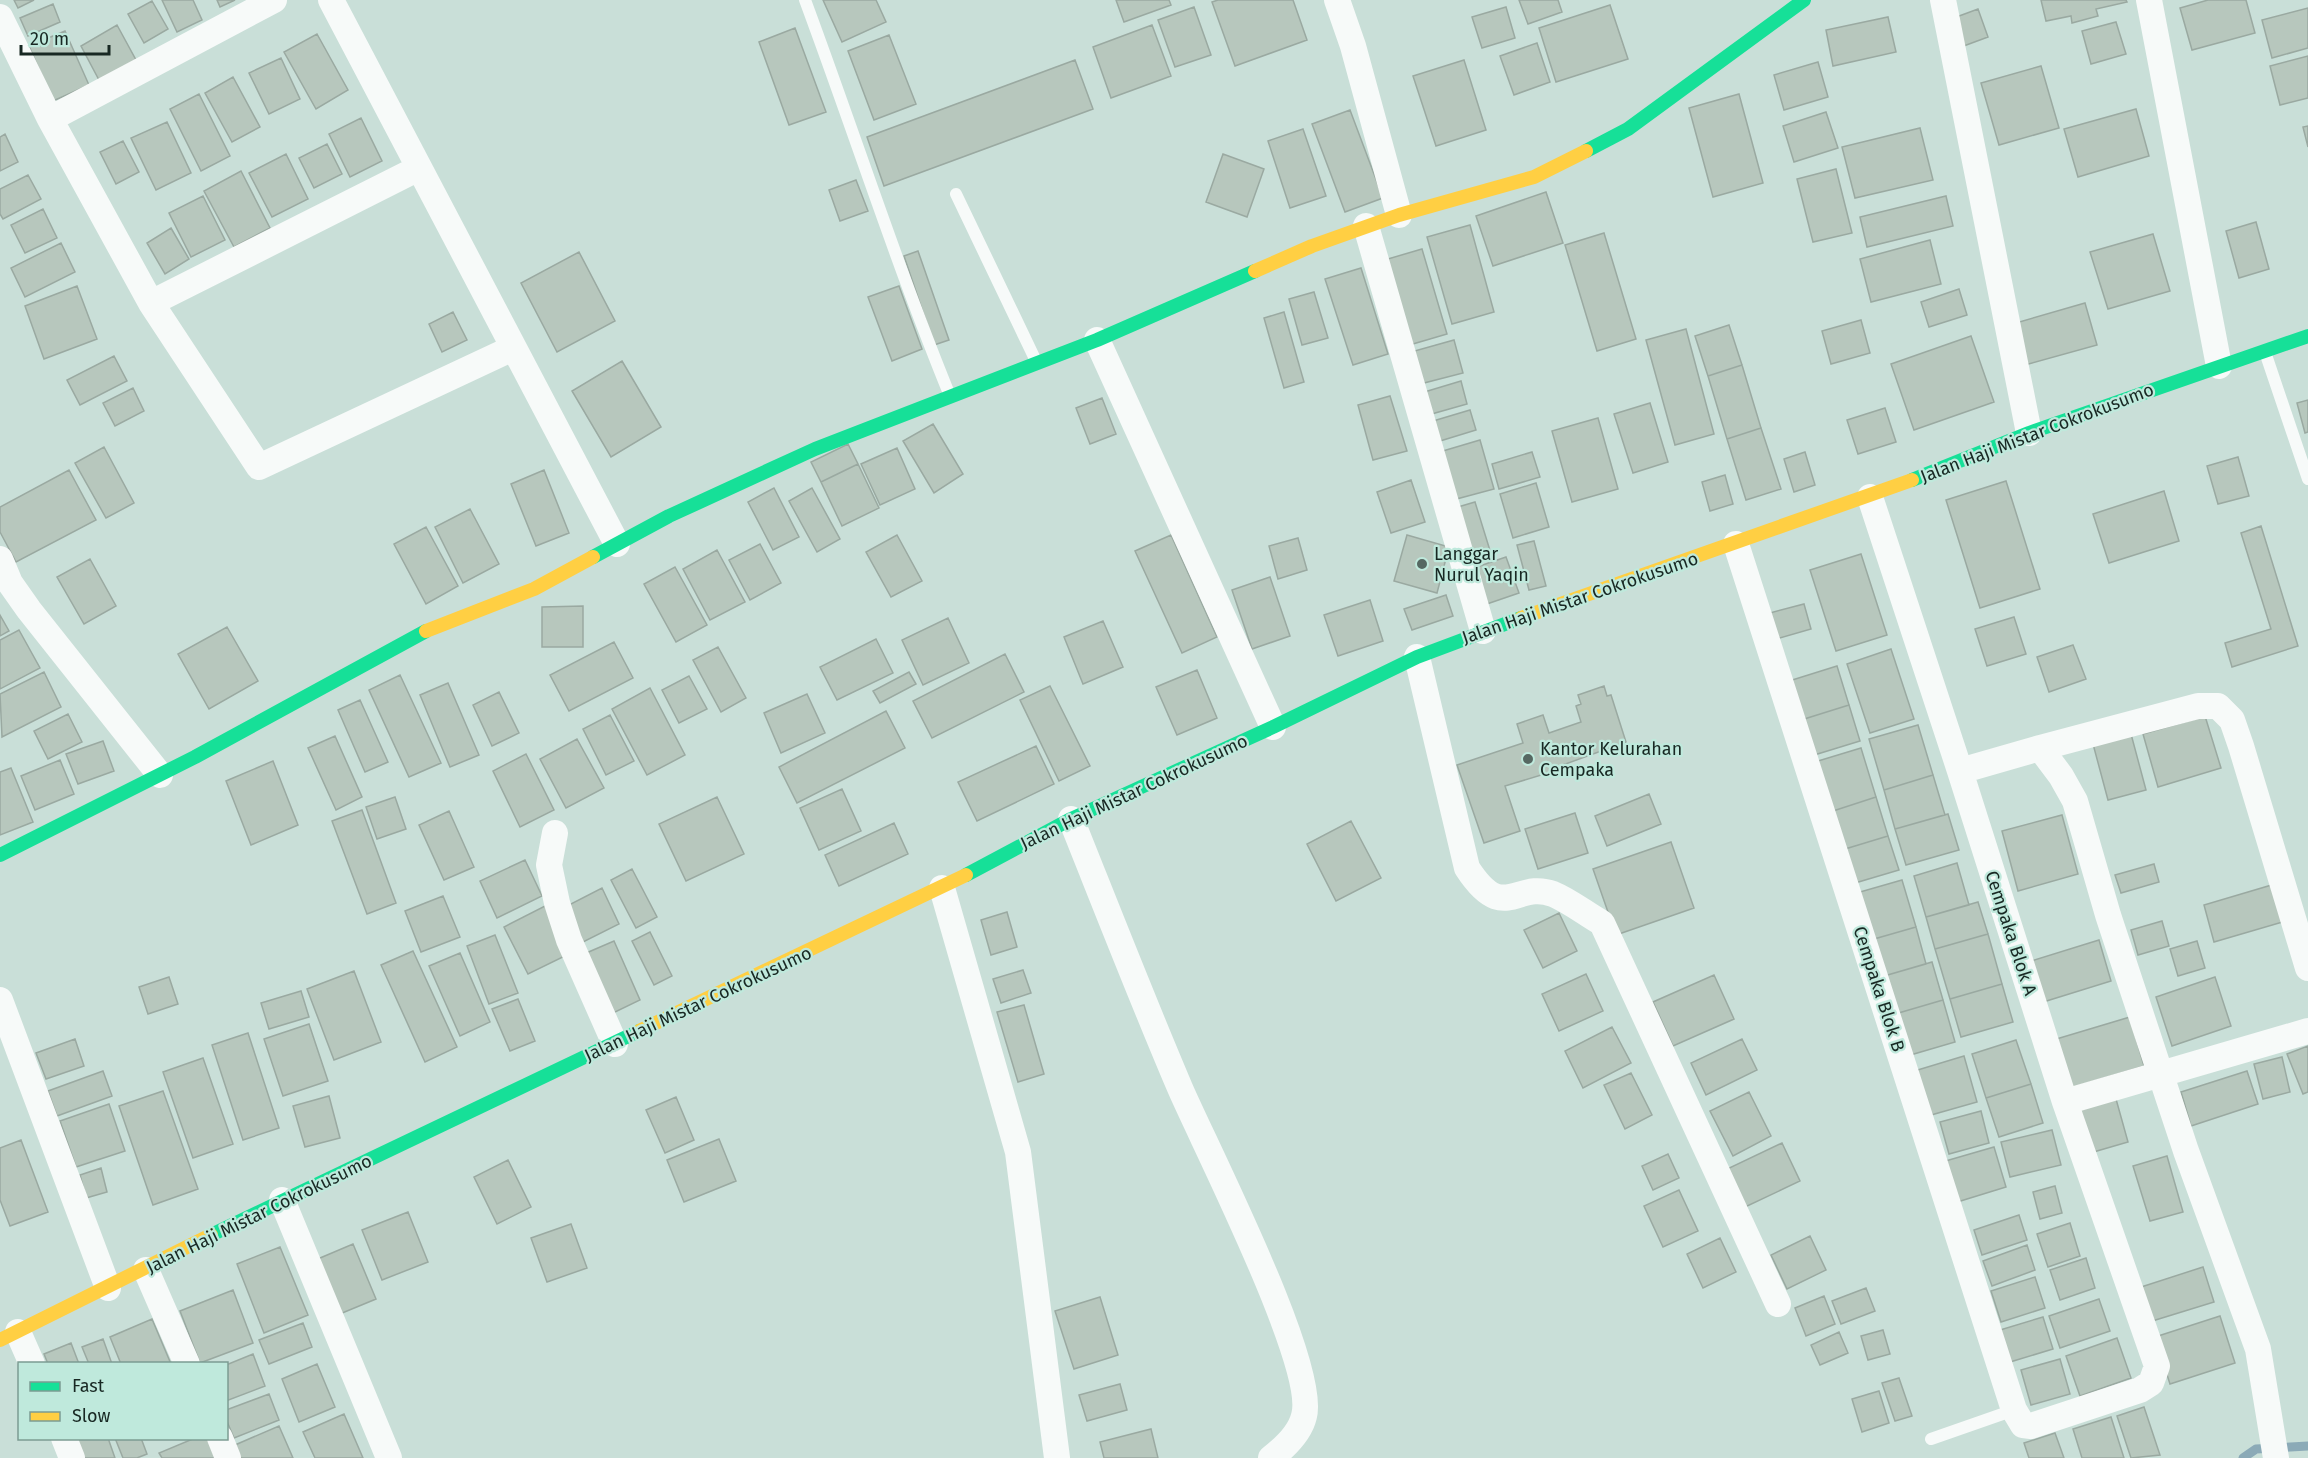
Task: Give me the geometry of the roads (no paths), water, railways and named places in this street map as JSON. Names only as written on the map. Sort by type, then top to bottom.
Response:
[{"type":"main road","points":[[0,855],[160,775],[418,634],[534,589],[669,516],[815,449],[1097,340],[1312,246],[1399,215],[1534,177],[1628,129],[1804,0]]},
{"type":"main road","name":"Jalan Haji Mistar Cokrokusumo","points":[[9,1336],[147,1270],[282,1200],[942,888],[1071,819],[1273,727],[1417,657],[1483,631],[1870,498],[2029,434],[2308,336]]},
{"type":"street","points":[[50,119],[274,0]]},
{"type":"street","points":[[331,0],[617,544]]},
{"type":"street","points":[[1336,0],[1353,46],[1399,215]]},
{"type":"street","points":[[1943,0],[2029,434]]},
{"type":"street","points":[[2149,0],[2219,366]]},
{"type":"street","points":[[0,17],[50,119],[151,303],[258,467],[513,348]]},
{"type":"street","points":[[151,303],[419,168]]},
{"type":"street","points":[[1366,226],[1483,631]]},
{"type":"street","points":[[1097,340],[1273,727]]},
{"type":"street","name":"Cempaka Blok A","points":[[1870,498],[2065,1102],[2157,1366],[2151,1383],[2140,1390],[2023,1418]]},
{"type":"street","name":"Cempaka Blok B","points":[[1736,544],[2023,1418]]},
{"type":"street","points":[[0,559],[10,583],[29,610],[160,775]]},
{"type":"street","points":[[1417,657],[1467,868],[1477,882],[1494,897],[1508,899],[1530,893],[1551,894],[1602,923],[1778,1304]]},
{"type":"street","points":[[1960,771],[2198,706],[2218,706],[2232,720],[2241,746],[2308,968]]},
{"type":"street","points":[[2040,748],[2061,776],[2075,801],[2108,915],[2160,1074],[2258,1349],[2276,1458]]},
{"type":"street","points":[[1071,819],[1180,1089],[1254,1253],[1291,1342],[1303,1390],[1305,1416],[1294,1436],[1270,1458]]},
{"type":"street","points":[[555,833],[549,865],[557,903],[569,940],[615,1044]]},
{"type":"street","points":[[942,888],[1018,1152],[1057,1458]]},
{"type":"street","points":[[0,1000],[108,1288]]},
{"type":"street","points":[[2065,1102],[2308,1031]]},
{"type":"street","points":[[282,1200],[389,1458]]},
{"type":"street","points":[[147,1270],[186,1362]]},
{"type":"street","points":[[9,1336],[30,1362]]},
{"type":"street","points":[[65,1440],[72,1458]]},
{"type":"street","points":[[221,1440],[228,1458]]},
{"type":"lane","points":[[805,0],[865,162],[918,318],[950,396]]},
{"type":"lane","points":[[956,194],[1037,363]]},
{"type":"lane","points":[[2265,351],[2308,479]]},
{"type":"lane","points":[[1931,1439],[2023,1418]]},
{"type":"waterway","points":[[2243,1458],[2256,1449],[2308,1446]]},
{"type":"place","name":"Langgar Nurul Yaqin","points":[[1422,564]]},
{"type":"place","name":"Kantor Kelurahan Cempaka","points":[[1528,759]]}]
